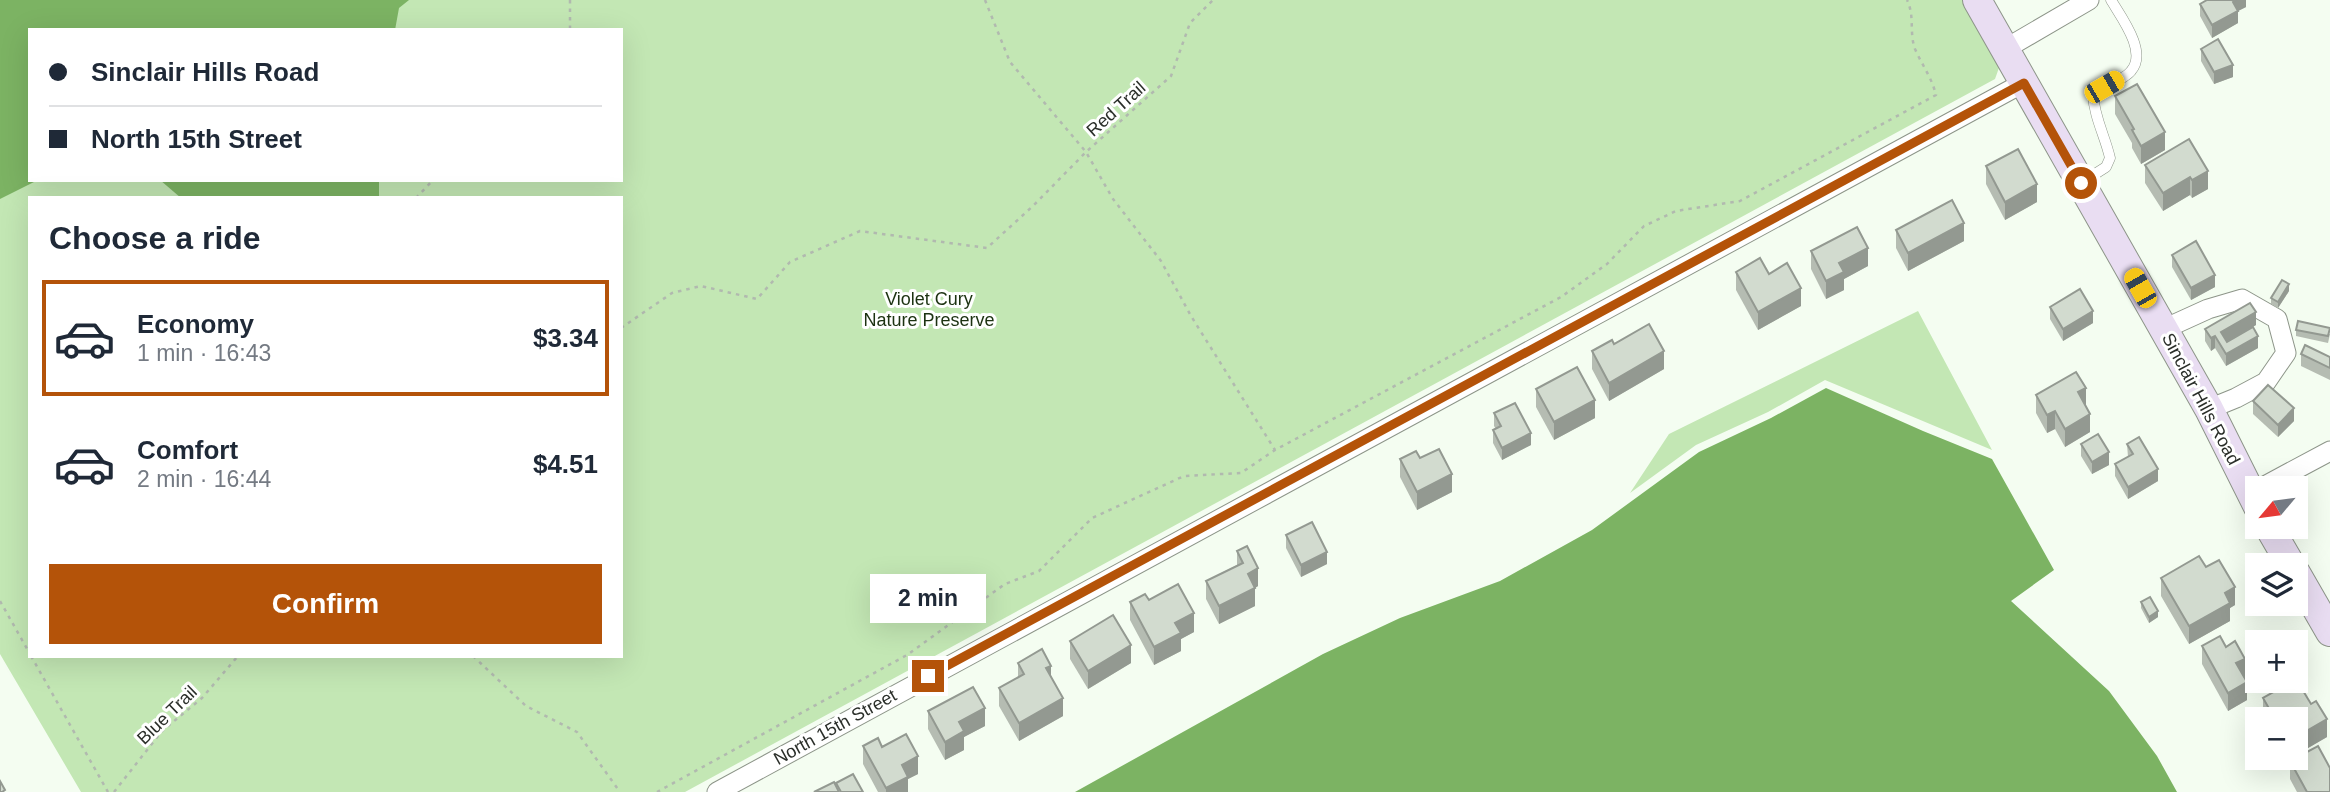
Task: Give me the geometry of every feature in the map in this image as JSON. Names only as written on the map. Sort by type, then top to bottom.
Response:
[{"type":"street","name":"Sinclair Hills Road","points":[[1977,0],[2246,476]]},
{"type":"street","points":[[2005,49],[2088,0]]},
{"type":"street","name":"North 15th Street","points":[[717,792],[2024,83]]},
{"type":"street","points":[[2164,329],[2207,309],[2242,299],[2277,319],[2286,353],[2266,382],[2209,409]]},
{"type":"street","points":[[2289,476],[2330,451]]},
{"type":"street","points":[[2308,594],[2330,632]]},
{"type":"lane","points":[[2081,183],[2105,167],[2110,158],[2105,136],[2094,112],[2093,94],[2132,71],[2137,57],[2132,36],[2111,0]]},
{"type":"path","points":[[570,0],[570,28]]},
{"type":"path","name":"Red Trail","points":[[985,0],[1010,61],[1086,152],[1171,76],[1190,23],[1213,0]]},
{"type":"path","points":[[657,792],[907,655],[1005,584],[1039,571],[1092,518],[1184,476],[1241,473],[1275,450],[1561,297],[1607,264],[1644,226],[1676,211],[1740,201],[1936,95],[1933,82],[1914,47],[1912,9],[1907,0]]},
{"type":"path","points":[[623,327],[671,293],[701,286],[757,299],[790,262],[860,231],[987,248],[1086,152],[1113,199],[1161,261],[1191,316],[1275,450]]},
{"type":"path","points":[[418,196],[431,182]]},
{"type":"path","points":[[0,601],[28,651]]},
{"type":"path","points":[[32,658],[108,792]]},
{"type":"path","name":"Blue Trail","points":[[114,792],[162,731],[202,698],[236,658]]},
{"type":"path","points":[[475,658],[526,706],[577,732],[620,792]]},
{"type":"green space","name":"Violet Cury Nature Preserve","points":[[0,0],[1963,0],[2000,65],[1995,79],[685,792],[81,792],[0,654]]},
{"type":"green space","points":[[1918,311],[1992,450],[1825,380],[1768,412],[1696,445],[1630,493],[1669,434]]},
{"type":"shaded area","points":[[0,0],[409,0],[399,8],[395,28],[28,28],[28,182],[34,182],[0,199]]},
{"type":"shaded area","points":[[162,182],[379,182],[379,196],[179,196]]},
{"type":"shaded area","points":[[1826,388],[1992,459],[2054,570],[2011,601],[2109,691],[2157,756],[2177,792],[1075,792],[1323,654],[1400,618],[1500,581],[1592,530],[1699,452]]},
{"type":"building","points":[[2207,0],[2236,0],[2233,2],[2238,11],[2212,25],[2200,4]]},
{"type":"building","points":[[2218,39],[2233,65],[2214,72],[2201,49]]},
{"type":"building","points":[[2137,84],[2165,132],[2141,146],[2115,96]]},
{"type":"building","points":[[2189,139],[2208,171],[2192,180],[2190,177],[2163,193],[2145,165]]},
{"type":"building","points":[[2018,149],[2037,184],[2005,202],[1986,166]]},
{"type":"building","points":[[1952,200],[1964,223],[1908,253],[1896,230]]},
{"type":"building","points":[[1857,227],[1868,248],[1839,263],[1844,272],[1826,281],[1811,251]]},
{"type":"building","points":[[2196,241],[2215,275],[2191,288],[2172,255]]},
{"type":"building","points":[[1760,258],[1769,274],[1787,263],[1801,288],[1758,312],[1736,272]]},
{"type":"building","points":[[2282,280],[2289,284],[2278,302],[2271,298]]},
{"type":"building","points":[[2080,289],[2093,311],[2063,329],[2050,307]]},
{"type":"building","points":[[2250,303],[2256,312],[2221,332],[2227,342],[2253,327],[2258,336],[2226,354],[2215,336],[2211,338],[2205,329]]},
{"type":"building","points":[[2298,321],[2330,328],[2328,336],[2296,330]]},
{"type":"building","points":[[1649,324],[1664,351],[1609,383],[1592,351],[1612,340],[1614,344]]},
{"type":"building","points":[[2305,345],[2330,357],[2330,368],[2301,354]]},
{"type":"building","points":[[1577,367],[1595,400],[1554,422],[1536,389]]},
{"type":"building","points":[[2076,372],[2086,388],[2078,392],[2090,414],[2065,429],[2055,411],[2047,415],[2036,395]]},
{"type":"building","points":[[2268,385],[2294,408],[2278,425],[2253,401]]},
{"type":"building","points":[[1515,403],[1531,433],[1502,448],[1493,430],[1501,426],[1494,413]]},
{"type":"building","points":[[2098,434],[2109,452],[2092,462],[2081,444]]},
{"type":"building","points":[[2139,437],[2158,469],[2128,487],[2115,464],[2133,454],[2127,444]]},
{"type":"building","points":[[1439,449],[1452,474],[1417,492],[1400,459],[1416,451],[1420,458]]},
{"type":"building","points":[[1312,522],[1327,552],[1301,565],[1286,535]]},
{"type":"building","points":[[1247,546],[1258,568],[1248,574],[1255,588],[1219,606],[1206,581],[1243,563],[1237,551]]},
{"type":"building","points":[[2199,556],[2206,567],[2219,560],[2235,587],[2225,593],[2230,603],[2189,626],[2161,578]]},
{"type":"building","points":[[1178,584],[1194,613],[1175,623],[1181,633],[1154,647],[1130,602],[1145,594],[1149,600]]},
{"type":"building","points":[[2150,597],[2158,611],[2149,617],[2141,602]]},
{"type":"building","points":[[1113,615],[1131,645],[1088,671],[1070,641]]},
{"type":"building","points":[[2220,636],[2226,647],[2235,641],[2245,659],[2236,663],[2245,683],[2228,693],[2202,646]]},
{"type":"building","points":[[1042,649],[1051,666],[1046,668],[1063,698],[1019,723],[999,688],[1024,674],[1018,663]]},
{"type":"building","points":[[973,687],[985,708],[959,722],[964,731],[945,742],[928,711]]},
{"type":"building","points":[[2272,693],[2304,693],[2311,704],[2316,701],[2327,719],[2308,730],[2308,707],[2268,707],[2263,698]]},
{"type":"building","points":[[906,734],[918,756],[902,765],[908,777],[886,788],[863,746],[878,738],[882,747]]},
{"type":"building","points":[[2318,746],[2330,768],[2330,792],[2307,792],[2295,770],[2308,770],[2308,751]]},
{"type":"building","points":[[853,774],[863,792],[841,792],[836,783]]},
{"type":"building","points":[[834,782],[839,792],[814,792]]},
{"type":"route","points":[[928,676],[2024,83],[2081,183]]}]
